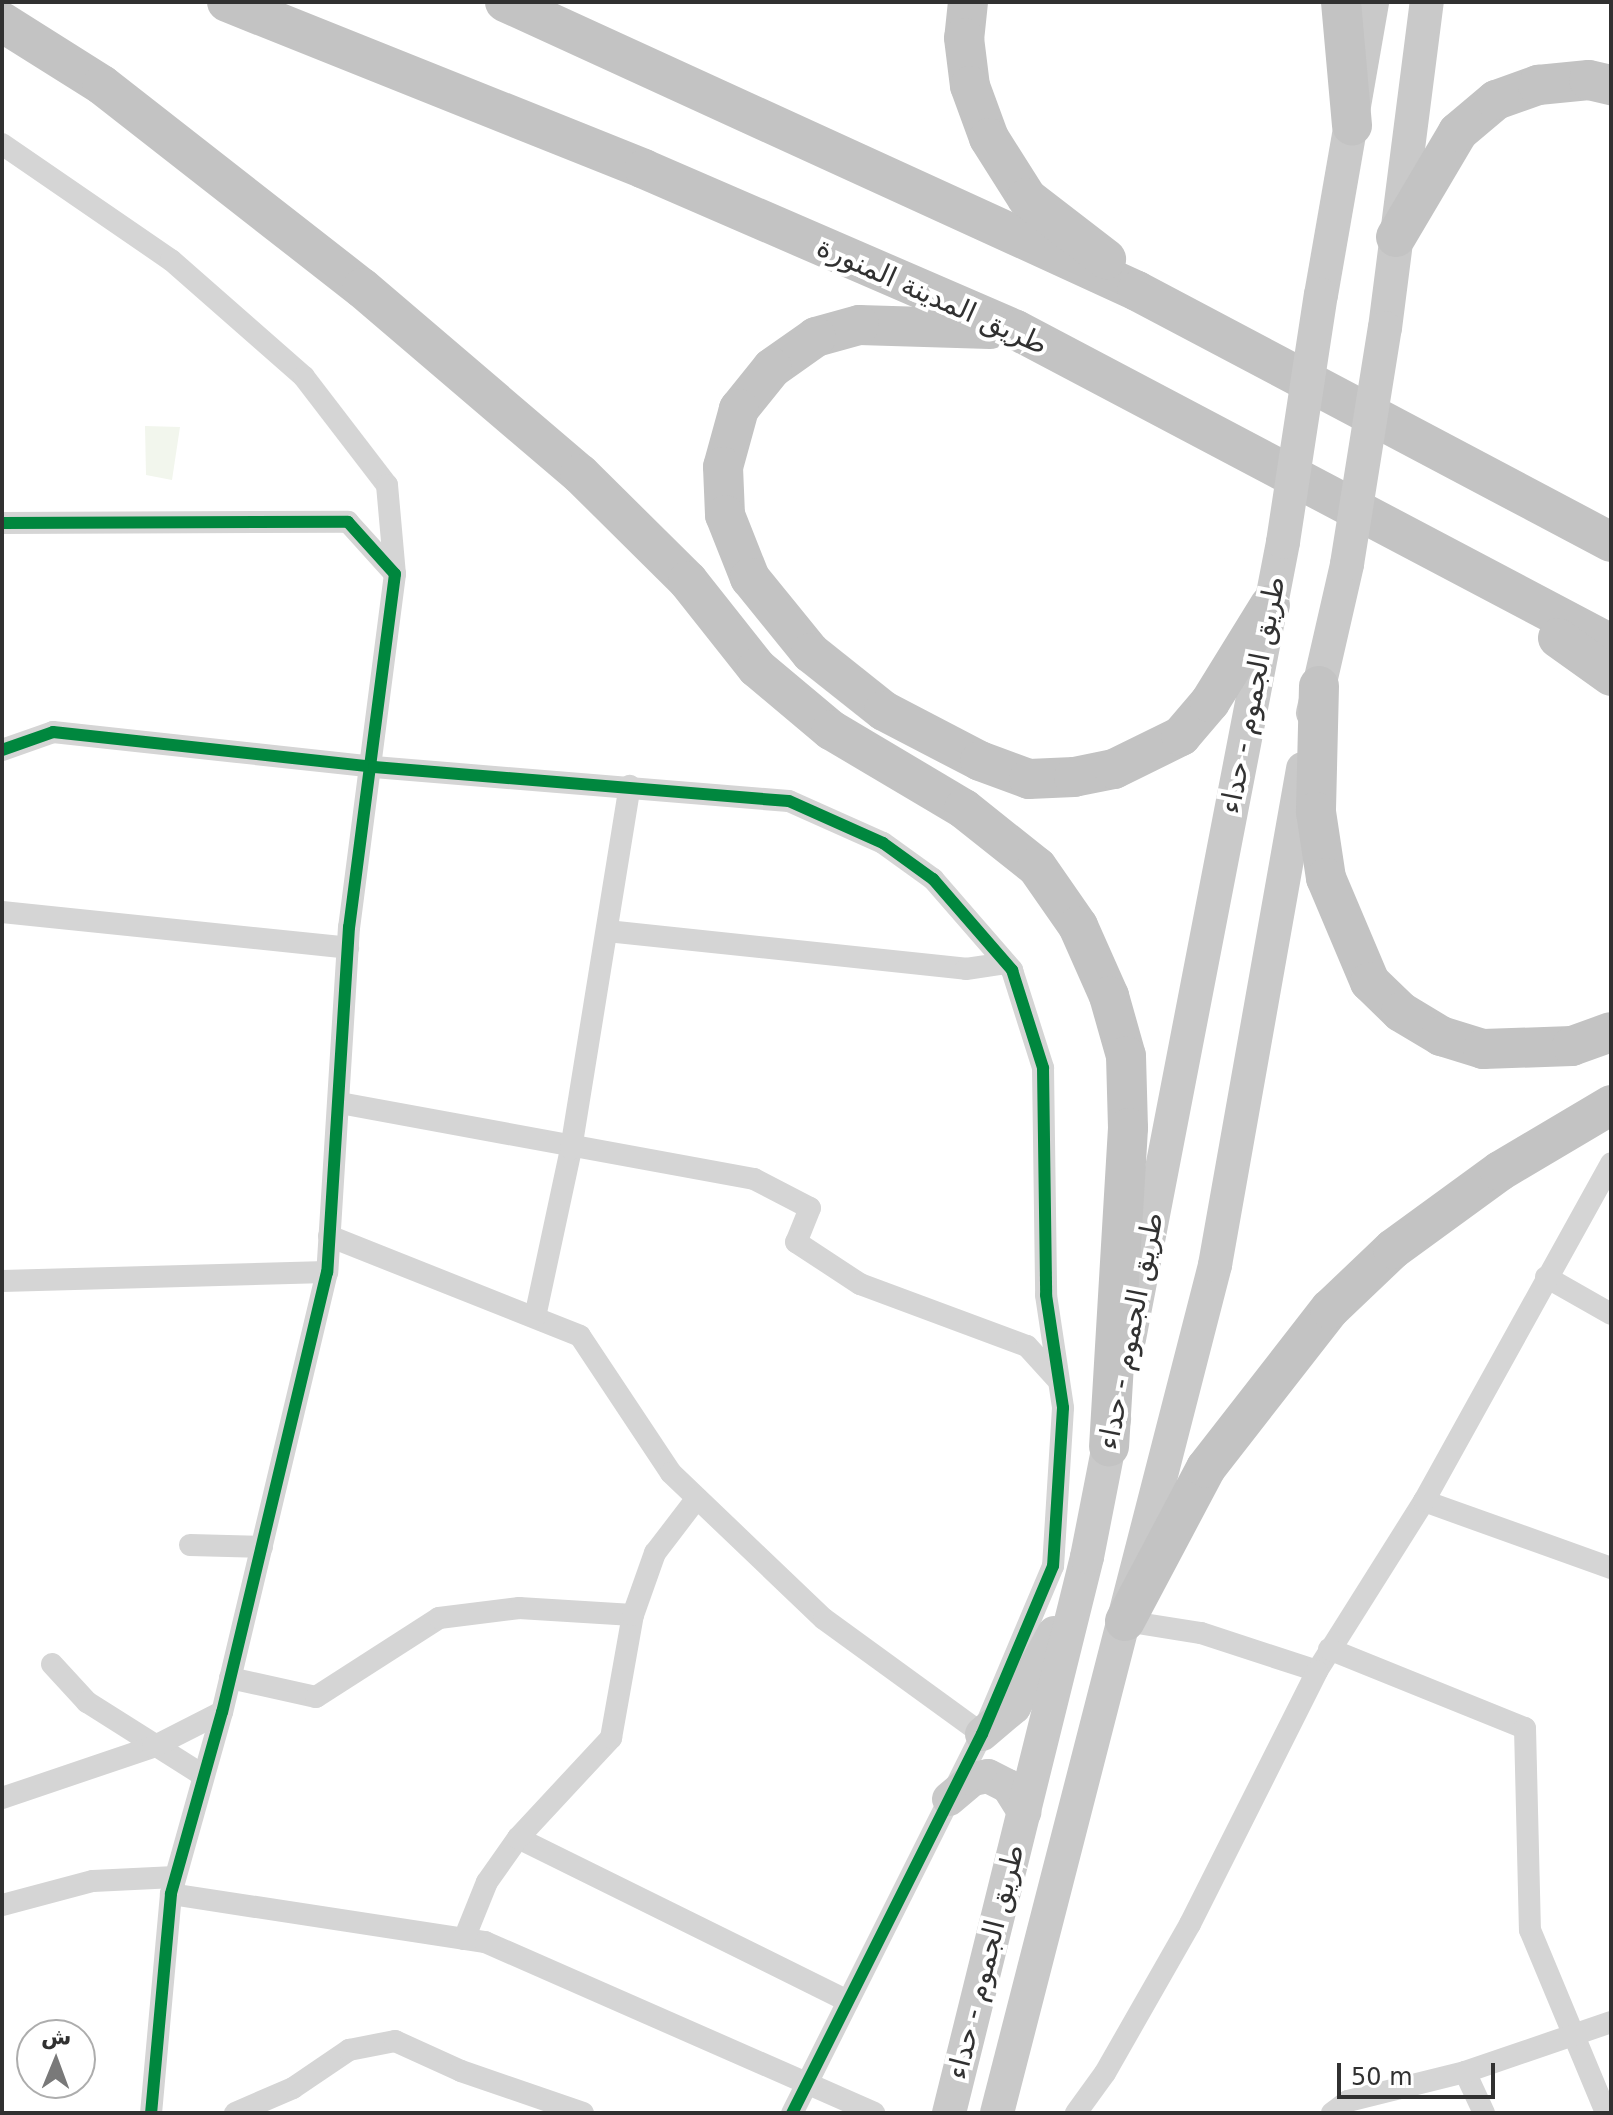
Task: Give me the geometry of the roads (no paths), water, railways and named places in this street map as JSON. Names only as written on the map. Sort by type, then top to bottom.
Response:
[{"type":"highway","name":"طريق المدينة المنورة","points":[[227,2],[644,169],[1016,330],[1611,644]]},
{"type":"highway","points":[[505,2],[1201,325],[1611,542]]},
{"type":"highway","points":[[968,2],[964,38],[970,86],[989,138],[1027,198],[1201,325]]},
{"type":"highway","points":[[1341,2],[1352,126]]},
{"type":"highway","points":[[2,22],[102,85],[362,288],[568,463],[688,581],[757,668],[831,730],[964,809],[1037,867],[1078,926],[1109,996],[1126,1056],[1128,1128],[1109,1446]]},
{"type":"highway","points":[[1396,237],[1458,132],[1496,100],[1538,85],[1589,80],[1611,85]]},
{"type":"highway","points":[[1016,330],[908,324],[845,329],[816,337],[772,368],[739,409],[723,467],[725,515],[750,578],[811,653],[884,711],[980,761],[1029,779],[1074,777],[1114,769],[1181,736],[1210,702],[1270,605]]},
{"type":"highway","points":[[1408,436],[1611,520]]},
{"type":"highway","points":[[1430,548],[1611,676]]},
{"type":"highway","points":[[1319,686],[1316,812],[1326,878],[1370,982],[1415,1020],[1483,1049],[1548,1050],[1611,1032]]},
{"type":"highway","points":[[1125,1621],[1206,1468],[1330,1309],[1393,1249],[1500,1171],[1611,1105]]},
{"type":"main road","name":"طريق الجموم - حداء","points":[[949,2113],[1081,1579],[1109,1446],[1283,542],[1321,295],[1372,2]]},
{"type":"main road","name":"طريق الجموم - حداء","points":[[997,2113],[1215,1265],[1319,686],[1347,564],[1385,328],[1427,2]]},
{"type":"main road","points":[[982,1734],[1020,1697],[1081,1579]]},
{"type":"main road","points":[[949,1799],[973,1779],[988,1776],[1008,1786],[1024,1812]]},
{"type":"street","points":[[2,144],[171,260],[304,377],[387,485],[395,574],[374,767],[348,948],[327,1272],[222,1712],[201,1774],[173,1886],[151,2113]]},
{"type":"street","points":[[2,523],[348,522],[395,574]]},
{"type":"street","points":[[2,750],[53,732],[374,767],[789,801],[833,818],[933,879],[1006,963],[1031,1018],[1043,1068],[1046,1281],[1056,1378],[1063,1408],[1053,1566],[982,1734],[792,2113]]},
{"type":"street","points":[[535,1317],[571,1149],[630,786]]},
{"type":"street","points":[[2,912],[348,948]]},
{"type":"street","points":[[607,931],[966,969],[1006,963]]},
{"type":"street","points":[[340,1103],[571,1149],[754,1179],[810,1208],[796,1242],[860,1284],[1027,1346],[1056,1378]]},
{"type":"street","points":[[1076,2113],[1105,2073],[1190,1924],[1329,1649],[1424,1501],[1611,1163]]},
{"type":"street","points":[[329,1236],[580,1336],[671,1473],[824,1619],[982,1734]]},
{"type":"street","points":[[2,1281],[327,1272]]},
{"type":"street","points":[[1546,1277],[1611,1314]]},
{"type":"street","points":[[464,1939],[487,1882],[518,1838],[611,1738],[633,1615],[655,1553],[697,1498]]},
{"type":"street","points":[[1424,1501],[1611,1568]]},
{"type":"street","points":[[190,1545],[262,1547]]},
{"type":"street","points":[[230,1678],[316,1697],[439,1618],[519,1608],[633,1615]]},
{"type":"street","points":[[1125,1621],[1201,1633],[1317,1671]]},
{"type":"street","points":[[1329,1649],[1525,1728],[1530,1930],[1606,2113]]},
{"type":"street","points":[[52,1664],[87,1702],[153,1747],[201,1774]]},
{"type":"street","points":[[2,1798],[153,1747],[222,1712]]},
{"type":"street","points":[[518,1838],[848,2001]]},
{"type":"street","points":[[2,1905],[93,1881],[173,1886],[464,1939],[589,1986],[874,2113]]},
{"type":"street","points":[[1332,2113],[1348,2101],[1465,2072],[1611,2022]]},
{"type":"street","points":[[235,2113],[293,2088],[349,2050],[395,2041],[461,2071],[583,2113]]},
{"type":"street","points":[[1465,2072],[1484,2113]]}]
